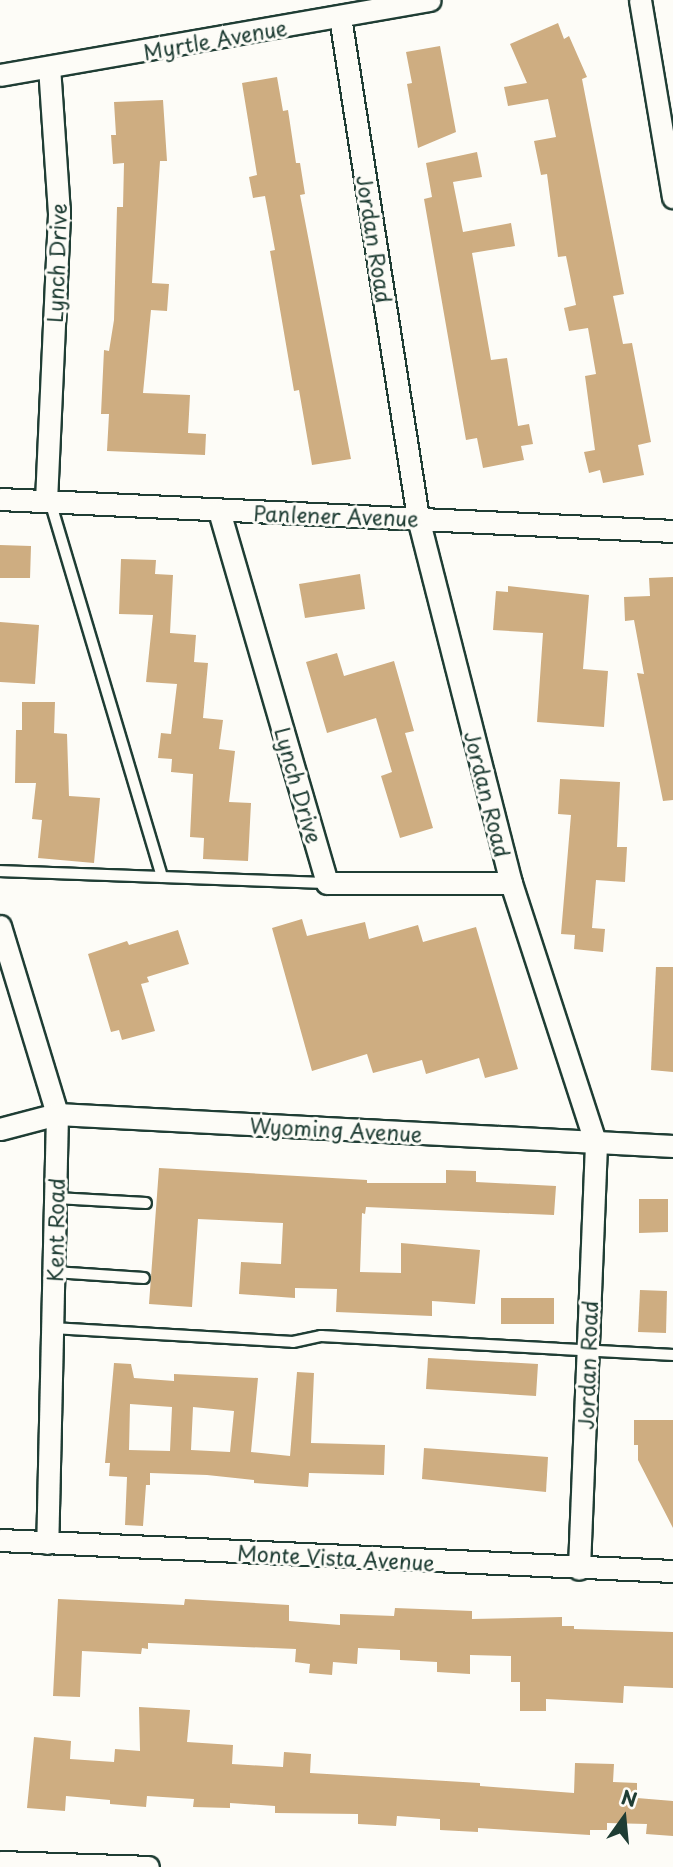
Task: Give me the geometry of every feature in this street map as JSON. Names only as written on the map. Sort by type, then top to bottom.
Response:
[{"type":"street","name":"Myrtle Avenue","points":[[0,75],[429,0]]},
{"type":"street","points":[[640,0],[673,197]]},
{"type":"street","name":"Jordan Road","points":[[340,17],[418,519],[511,883],[596,1144],[579,1569]]},
{"type":"street","name":"Lynch Drive","points":[[48,501],[59,213],[49,67]]},
{"type":"street","name":"Panlener Avenue","points":[[0,499],[673,531]]},
{"type":"street","name":"Lynch Drive","points":[[219,511],[327,883]]},
{"type":"street","points":[[327,883],[511,883]]},
{"type":"street","name":"Kent Road","points":[[0,926],[57,1114],[47,1543]]},
{"type":"street","name":"Wyoming Avenue","points":[[0,1129],[57,1114],[673,1146]]},
{"type":"street","name":"Monte Vista Avenue","points":[[0,1540],[579,1569],[673,1571]]},
{"type":"street","points":[[0,1862],[148,1867]]},
{"type":"lane","points":[[48,501],[162,877]]},
{"type":"lane","points":[[0,871],[327,883]]},
{"type":"lane","points":[[56,1198],[146,1203]]},
{"type":"lane","points":[[54,1272],[144,1278]]},
{"type":"lane","points":[[52,1328],[293,1342],[321,1336],[673,1355]]},
{"type":"building","points":[[558,23],[564,39],[569,36],[587,77],[582,79],[624,294],[613,296],[623,344],[632,343],[651,442],[638,445],[644,475],[603,483],[600,470],[589,473],[584,452],[595,450],[585,376],[596,374],[588,328],[569,331],[564,308],[576,305],[566,256],[558,257],[547,174],[541,175],[534,141],[556,137],[548,99],[508,106],[504,87],[527,83],[510,44]]},
{"type":"building","points":[[440,46],[456,132],[418,148],[407,84],[412,83],[406,52]]},
{"type":"building","points":[[277,77],[283,111],[288,110],[296,163],[300,163],[305,194],[300,195],[351,459],[312,465],[299,390],[294,391],[270,251],[275,250],[265,196],[253,198],[249,177],[257,175],[242,83]]},
{"type":"building","points":[[163,100],[167,161],[160,161],[152,283],[169,284],[167,311],[151,310],[143,393],[190,395],[188,433],[206,434],[205,455],[107,451],[109,414],[101,414],[104,350],[109,351],[114,320],[117,207],[123,207],[124,163],[113,164],[111,135],[116,135],[114,102]]},
{"type":"building","points":[[477,152],[482,177],[453,182],[463,232],[511,223],[515,246],[472,253],[491,360],[507,358],[518,426],[529,424],[533,444],[521,446],[524,460],[483,468],[477,438],[466,440],[424,199],[432,197],[426,163]]},
{"type":"building","points":[[0,545],[31,546],[30,578],[0,578]]},
{"type":"building","points":[[121,559],[156,560],[155,574],[173,575],[170,633],[196,635],[194,662],[208,663],[203,718],[223,720],[219,749],[235,751],[229,802],[251,803],[248,861],[203,859],[204,838],[190,837],[193,774],[171,772],[172,759],[158,758],[161,733],[171,734],[177,684],[146,682],[153,615],[119,614]]},
{"type":"building","points":[[360,574],[365,609],[305,618],[299,584]]},
{"type":"building","points":[[673,577],[673,800],[663,801],[637,673],[644,674],[634,620],[625,621],[624,597],[650,596],[649,578]]},
{"type":"building","points":[[508,586],[589,595],[583,669],[608,671],[604,727],[537,722],[543,633],[493,630],[496,591],[508,592]]},
{"type":"building","points":[[0,622],[39,625],[35,684],[0,682]]},
{"type":"building","points":[[337,653],[344,676],[394,661],[414,731],[405,733],[433,828],[400,838],[381,776],[392,772],[376,718],[327,733],[306,662]]},
{"type":"building","points":[[22,702],[55,702],[54,733],[67,734],[69,796],[100,798],[94,863],[38,858],[42,820],[32,819],[36,783],[15,783],[16,730],[22,730]]},
{"type":"building","points":[[560,779],[620,782],[617,847],[627,847],[625,882],[596,880],[592,928],[605,929],[603,952],[574,949],[575,935],[561,934],[571,815],[558,814]]},
{"type":"building","points":[[302,919],[307,936],[365,922],[369,939],[418,925],[423,942],[476,927],[518,1069],[485,1078],[479,1058],[426,1074],[422,1060],[373,1073],[367,1054],[312,1071],[272,928]]},
{"type":"building","points":[[178,930],[189,964],[147,977],[149,982],[141,984],[155,1031],[122,1040],[119,1030],[111,1032],[88,954],[127,941],[129,945]]},
{"type":"building","points":[[656,967],[673,967],[673,1072],[651,1070]]},
{"type":"building","points":[[159,1168],[367,1180],[367,1183],[446,1183],[446,1170],[476,1171],[476,1182],[556,1186],[554,1215],[366,1207],[365,1214],[362,1213],[360,1272],[401,1273],[401,1243],[480,1250],[475,1304],[432,1301],[432,1316],[336,1312],[337,1289],[295,1288],[295,1298],[239,1294],[241,1262],[281,1264],[283,1223],[198,1219],[192,1307],[149,1304]]},
{"type":"building","points":[[639,1199],[668,1199],[668,1232],[639,1233]]},
{"type":"building","points":[[640,1290],[667,1291],[666,1333],[638,1332]]},
{"type":"building","points":[[501,1298],[554,1298],[554,1324],[501,1324]]},
{"type":"building","points":[[428,1358],[538,1364],[536,1396],[426,1389]]},
{"type":"building","points":[[114,1363],[131,1364],[134,1378],[174,1381],[174,1374],[258,1378],[251,1452],[290,1456],[297,1372],[314,1373],[311,1443],[385,1445],[384,1475],[309,1473],[308,1487],[254,1483],[254,1480],[207,1475],[150,1473],[150,1485],[146,1485],[143,1526],[125,1525],[127,1477],[109,1476],[110,1463],[105,1463]],"holes":[[[130,1404],[172,1407],[170,1451],[129,1450]],[[193,1407],[234,1411],[230,1452],[191,1450]]]},
{"type":"building","points":[[634,1420],[673,1420],[673,1528],[638,1460],[638,1445],[634,1445]]},
{"type":"building","points":[[424,1448],[548,1457],[546,1492],[422,1479]]},
{"type":"building","points":[[58,1599],[184,1605],[185,1599],[289,1605],[289,1621],[340,1625],[340,1614],[394,1616],[395,1608],[472,1611],[472,1619],[562,1617],[562,1626],[574,1626],[574,1629],[673,1632],[673,1688],[624,1686],[623,1703],[546,1699],[546,1711],[520,1711],[520,1682],[511,1682],[511,1656],[470,1655],[470,1674],[437,1672],[437,1662],[400,1660],[400,1650],[358,1648],[357,1664],[333,1662],[332,1675],[309,1673],[310,1664],[295,1662],[296,1649],[148,1643],[148,1649],[142,1648],[141,1654],[82,1651],[80,1697],[53,1696]]},
{"type":"building","points":[[139,1707],[190,1710],[187,1742],[233,1745],[232,1764],[283,1767],[284,1752],[311,1754],[310,1773],[480,1783],[480,1786],[574,1793],[575,1763],[614,1764],[613,1782],[637,1783],[637,1798],[673,1801],[673,1836],[646,1834],[647,1824],[607,1823],[607,1830],[590,1830],[590,1835],[478,1828],[478,1832],[440,1830],[440,1819],[397,1816],[396,1826],[358,1824],[358,1814],[275,1813],[275,1806],[230,1803],[230,1808],[193,1807],[194,1799],[147,1796],[146,1807],[66,1796],[65,1811],[27,1808],[34,1737],[71,1741],[70,1759],[114,1762],[115,1749],[140,1751]]}]
